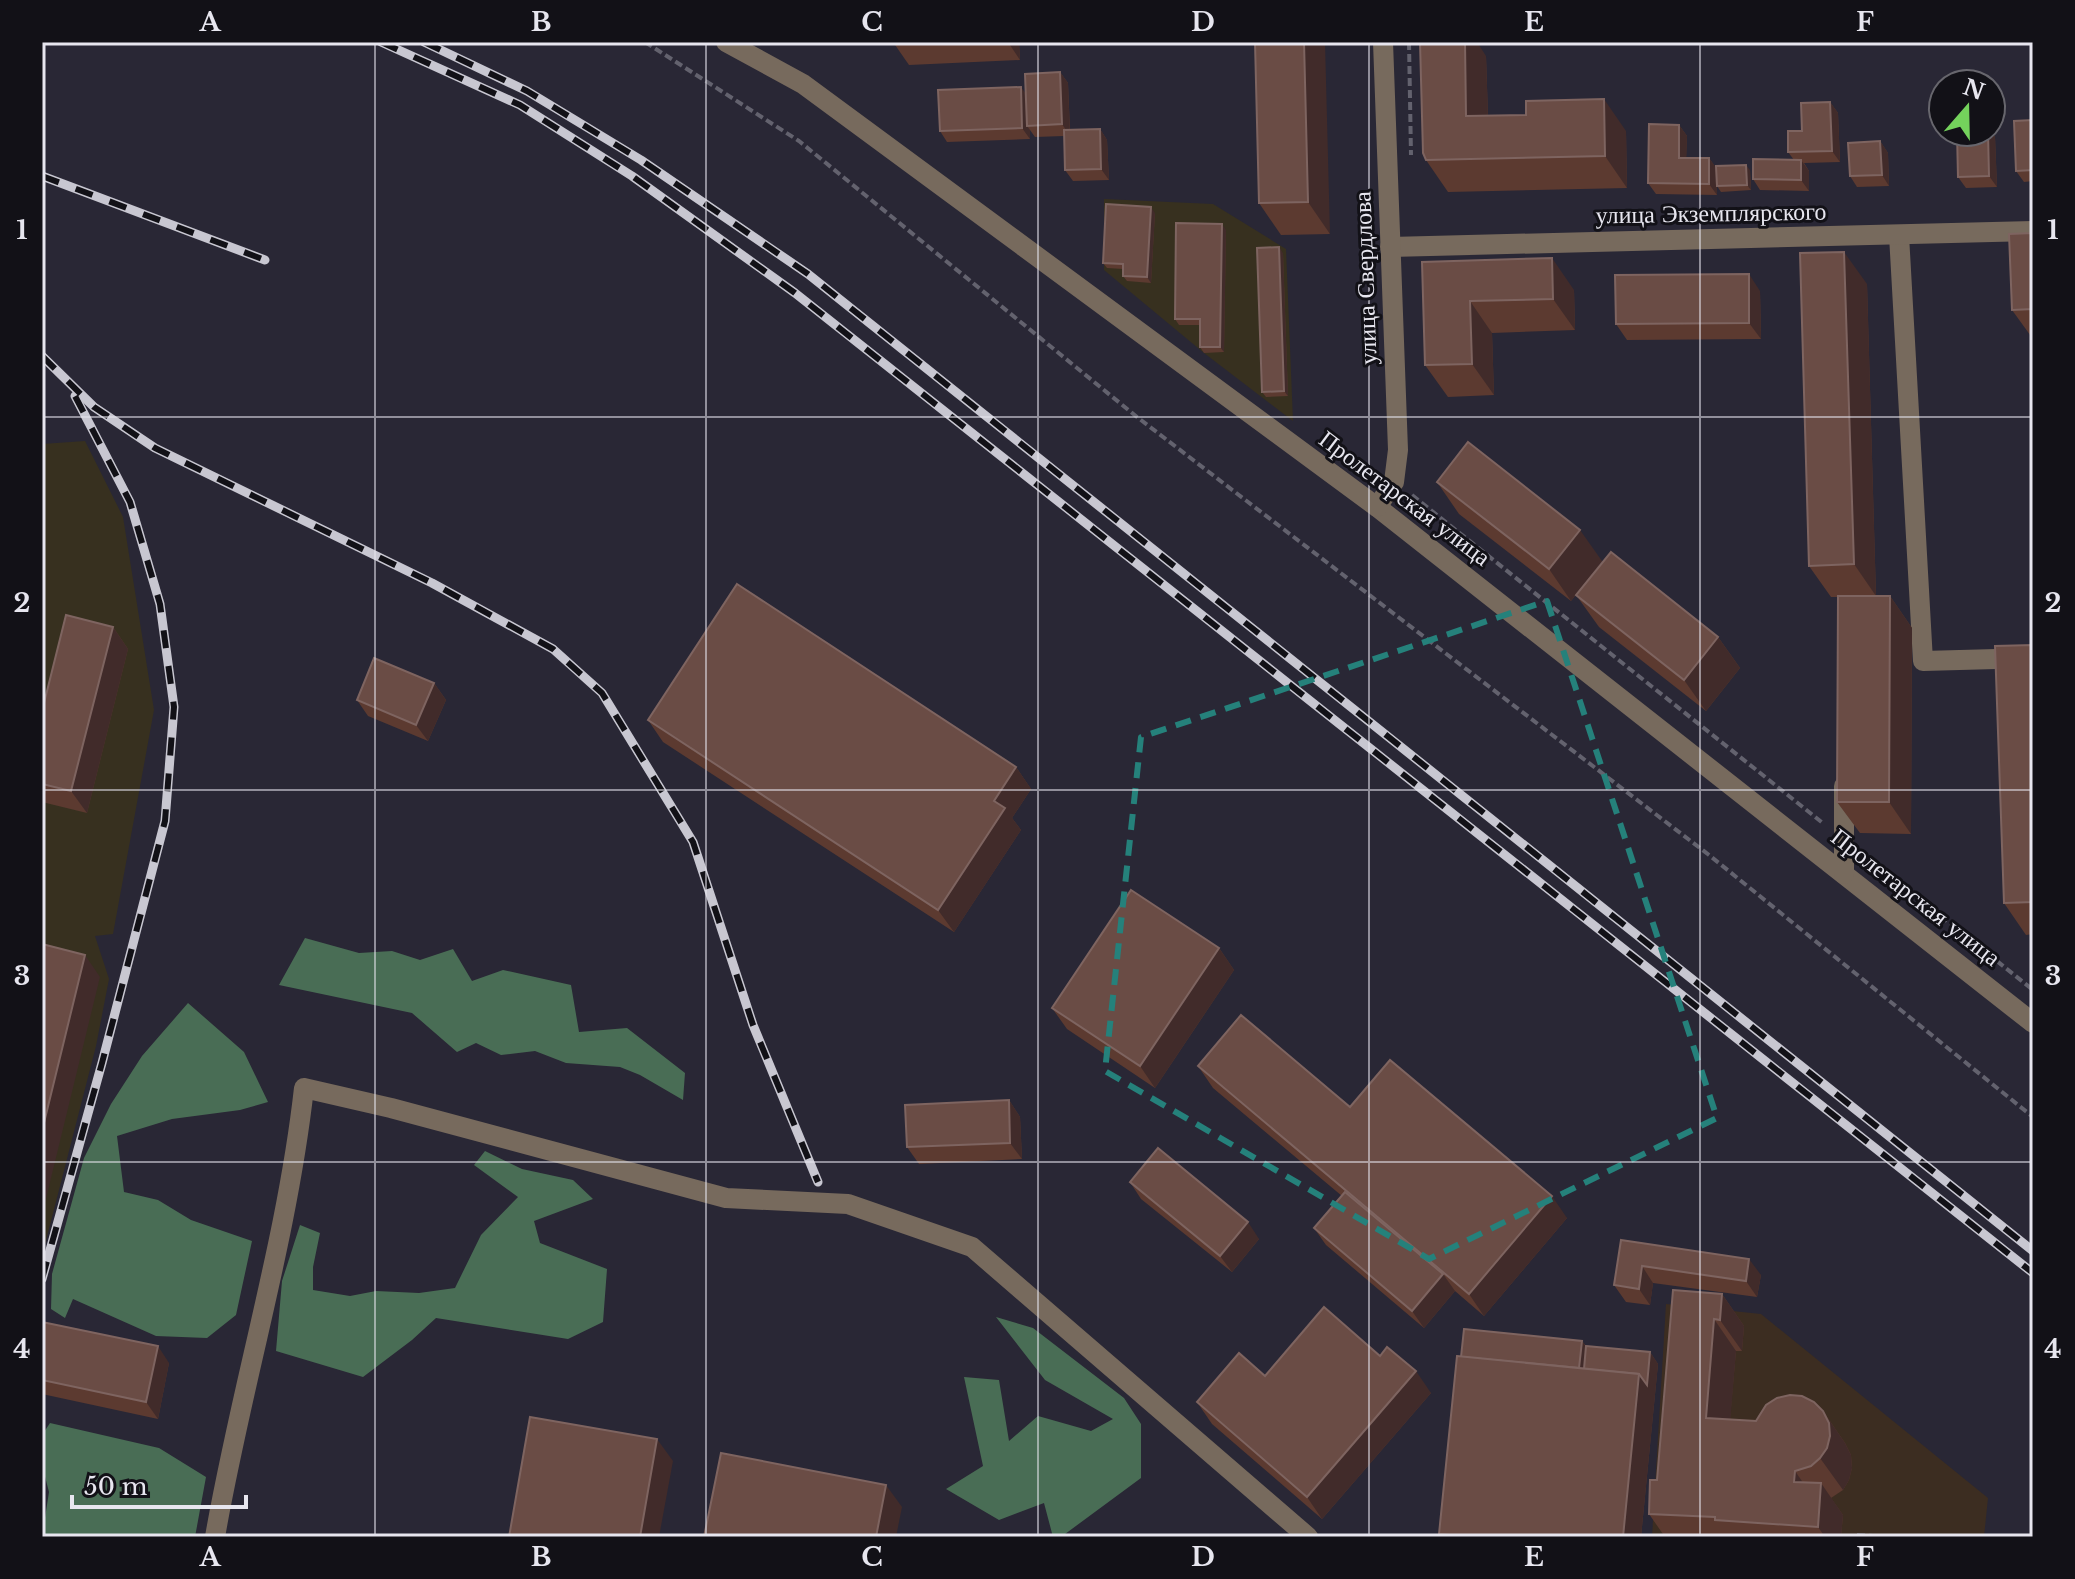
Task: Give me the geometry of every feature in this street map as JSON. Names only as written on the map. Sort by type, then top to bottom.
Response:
[{"type":"street","name":"Пролетарская улица","points":[[726,42],[803,84],[1377,507],[2033,1023]]},
{"type":"street","name":"улица Свердлова","points":[[1377,507],[1394,482],[1398,450],[1383,42]]},
{"type":"street","name":"улица Экземплярского","points":[[1390,247],[2033,231]]},
{"type":"street","points":[[1899,235],[1923,661],[2033,658]]},
{"type":"street","points":[[1844,764],[1844,874]]},
{"type":"street","points":[[215,1537],[287,1197],[304,1088],[391,1108],[726,1198],[848,1204],[972,1247],[1308,1537]]},
{"type":"path","points":[[645,42],[799,141],[1137,417],[1709,855],[2033,1117]]},
{"type":"path","points":[[1409,42],[1411,168]]},
{"type":"path","points":[[1394,482],[2033,990]]},
{"type":"path","points":[[1857,1535],[1887,1537]]},
{"type":"highlighted area","points":[[1547,601],[1717,1118],[1429,1259],[1105,1071],[1141,737]]},
{"type":"shaded area","points":[[1104,199],[1213,204],[1286,249],[1293,421],[1204,353],[1104,270]]},
{"type":"shaded area","points":[[85,441],[123,517],[154,710],[113,934],[95,936],[109,979],[96,1046],[42,1256],[42,444]]},
{"type":"shaded area","points":[[1666,1304],[1761,1314],[1988,1498],[1984,1537],[1652,1537]]},
{"type":"green space","points":[[305,938],[359,953],[392,951],[420,960],[453,949],[472,981],[503,970],[571,985],[579,1032],[627,1028],[685,1073],[683,1100],[620,1067],[566,1063],[535,1051],[501,1055],[476,1043],[457,1052],[412,1013],[279,985]]},
{"type":"green space","points":[[188,1003],[244,1052],[268,1102],[240,1110],[172,1119],[117,1136],[124,1192],[158,1200],[191,1220],[252,1241],[236,1315],[207,1338],[156,1336],[73,1299],[65,1318],[51,1309],[52,1274],[84,1158],[111,1104],[142,1056]]},
{"type":"green space","points":[[485,1151],[522,1169],[573,1180],[593,1199],[534,1221],[540,1243],[607,1269],[603,1322],[568,1339],[436,1318],[363,1377],[276,1351],[282,1281],[300,1225],[320,1233],[313,1267],[313,1290],[350,1296],[376,1291],[419,1293],[455,1288],[481,1235],[518,1197],[474,1165]]},
{"type":"green space","points":[[996,1317],[1033,1328],[1124,1398],[1141,1424],[1141,1478],[1061,1537],[1053,1537],[1044,1503],[999,1520],[946,1489],[983,1466],[964,1377],[999,1380],[1009,1441],[1038,1416],[1091,1431],[1113,1419],[1045,1380]]},
{"type":"green space","points":[[50,1423],[159,1448],[206,1477],[195,1537],[42,1537],[49,1492],[42,1465],[42,1435]]},
{"type":"building","points":[[1255,42],[1304,42],[1308,202],[1259,203]]},
{"type":"building","points":[[1420,42],[1465,42],[1466,116],[1526,115],[1526,101],[1604,99],[1605,156],[1426,160],[1423,153]]},
{"type":"building","points":[[1060,72],[1062,124],[1027,126],[1025,74]]},
{"type":"building","points":[[1021,87],[1022,128],[940,131],[938,90]]},
{"type":"building","points":[[1830,102],[1832,151],[1788,152],[1788,131],[1802,131],[1801,103]]},
{"type":"building","points":[[2033,120],[2033,170],[2016,171],[2014,121]]},
{"type":"building","points":[[1649,124],[1679,125],[1679,158],[1709,158],[1709,184],[1648,183]]},
{"type":"building","points":[[1100,129],[1101,169],[1065,170],[1064,130]]},
{"type":"building","points":[[1880,141],[1882,175],[1850,176],[1848,143]]},
{"type":"building","points":[[1957,148],[1988,148],[1989,176],[1958,177]]},
{"type":"building","points":[[1753,159],[1801,160],[1801,180],[1753,179]]},
{"type":"building","points":[[1746,165],[1747,185],[1717,186],[1716,166]]},
{"type":"building","points":[[1106,204],[1151,207],[1147,277],[1123,276],[1123,264],[1103,263]]},
{"type":"building","points":[[1176,223],[1222,224],[1220,347],[1200,347],[1200,319],[1175,319]]},
{"type":"building","points":[[2033,233],[2033,309],[2012,310],[2009,234]]},
{"type":"building","points":[[1279,247],[1284,391],[1262,392],[1257,248]]},
{"type":"building","points":[[1844,252],[1854,564],[1809,566],[1800,253]]},
{"type":"building","points":[[1552,258],[1553,299],[1470,301],[1472,364],[1425,365],[1422,262]]},
{"type":"building","points":[[1749,274],[1749,323],[1616,324],[1615,275]]},
{"type":"building","points":[[1468,442],[1580,530],[1549,569],[1437,482]]},
{"type":"building","points":[[1611,552],[1718,637],[1684,680],[1576,595]]},
{"type":"building","points":[[737,584],[1016,767],[994,801],[1005,808],[938,910],[648,720]]},
{"type":"building","points":[[1838,596],[1890,596],[1889,802],[1837,802]]},
{"type":"building","points":[[66,615],[113,627],[71,791],[42,784],[42,711]]},
{"type":"building","points":[[2033,645],[2033,902],[2004,903],[1995,646]]},
{"type":"building","points":[[374,658],[434,683],[416,725],[357,700]]},
{"type":"building","points":[[1131,890],[1219,948],[1140,1066],[1052,1008]]},
{"type":"building","points":[[42,944],[85,955],[42,1131]]},
{"type":"building","points":[[1241,1015],[1350,1107],[1390,1060],[1552,1196],[1469,1294],[1198,1066]]},
{"type":"building","points":[[1009,1100],[1010,1143],[907,1147],[905,1105]]},
{"type":"building","points":[[1158,1148],[1248,1222],[1220,1256],[1130,1182]]},
{"type":"building","points":[[1345,1192],[1443,1274],[1412,1311],[1314,1228]]},
{"type":"building","points":[[1621,1240],[1749,1259],[1746,1281],[1642,1266],[1639,1289],[1614,1285]]},
{"type":"building","points":[[1673,1290],[1722,1294],[1720,1320],[1714,1319],[1706,1418],[1756,1421],[1766,1405],[1790,1395],[1802,1396],[1823,1411],[1829,1423],[1827,1448],[1811,1466],[1795,1471],[1794,1482],[1821,1483],[1818,1527],[1649,1514],[1650,1480],[1657,1480]]},
{"type":"building","points":[[1324,1307],[1380,1356],[1387,1347],[1416,1371],[1307,1497],[1197,1402],[1239,1353],[1265,1376]]},
{"type":"building","points":[[42,1322],[158,1346],[146,1402],[42,1380]]},
{"type":"building","points":[[1464,1329],[1582,1341],[1579,1368],[1461,1357]]},
{"type":"building","points":[[1586,1346],[1650,1352],[1647,1385],[1639,1374],[1584,1369]]},
{"type":"building","points":[[1457,1356],[1639,1374],[1623,1537],[1471,1537],[1439,1534]]},
{"type":"building","points":[[530,1417],[657,1439],[640,1537],[509,1537]]},
{"type":"building","points":[[721,1453],[886,1485],[876,1537],[704,1537]]},
{"type":"railway","points":[[381,42],[520,105],[632,176],[795,293],[2033,1273]]},
{"type":"railway","points":[[424,42],[527,91],[641,160],[808,274],[2033,1251]]},
{"type":"railway","points":[[42,176],[265,260]]},
{"type":"railway","points":[[42,356],[94,407],[155,448],[432,583],[553,649],[602,693],[693,842],[753,1025],[818,1182]]},
{"type":"railway","points":[[42,1279],[165,821],[174,707],[160,604],[130,502],[75,396]]}]
